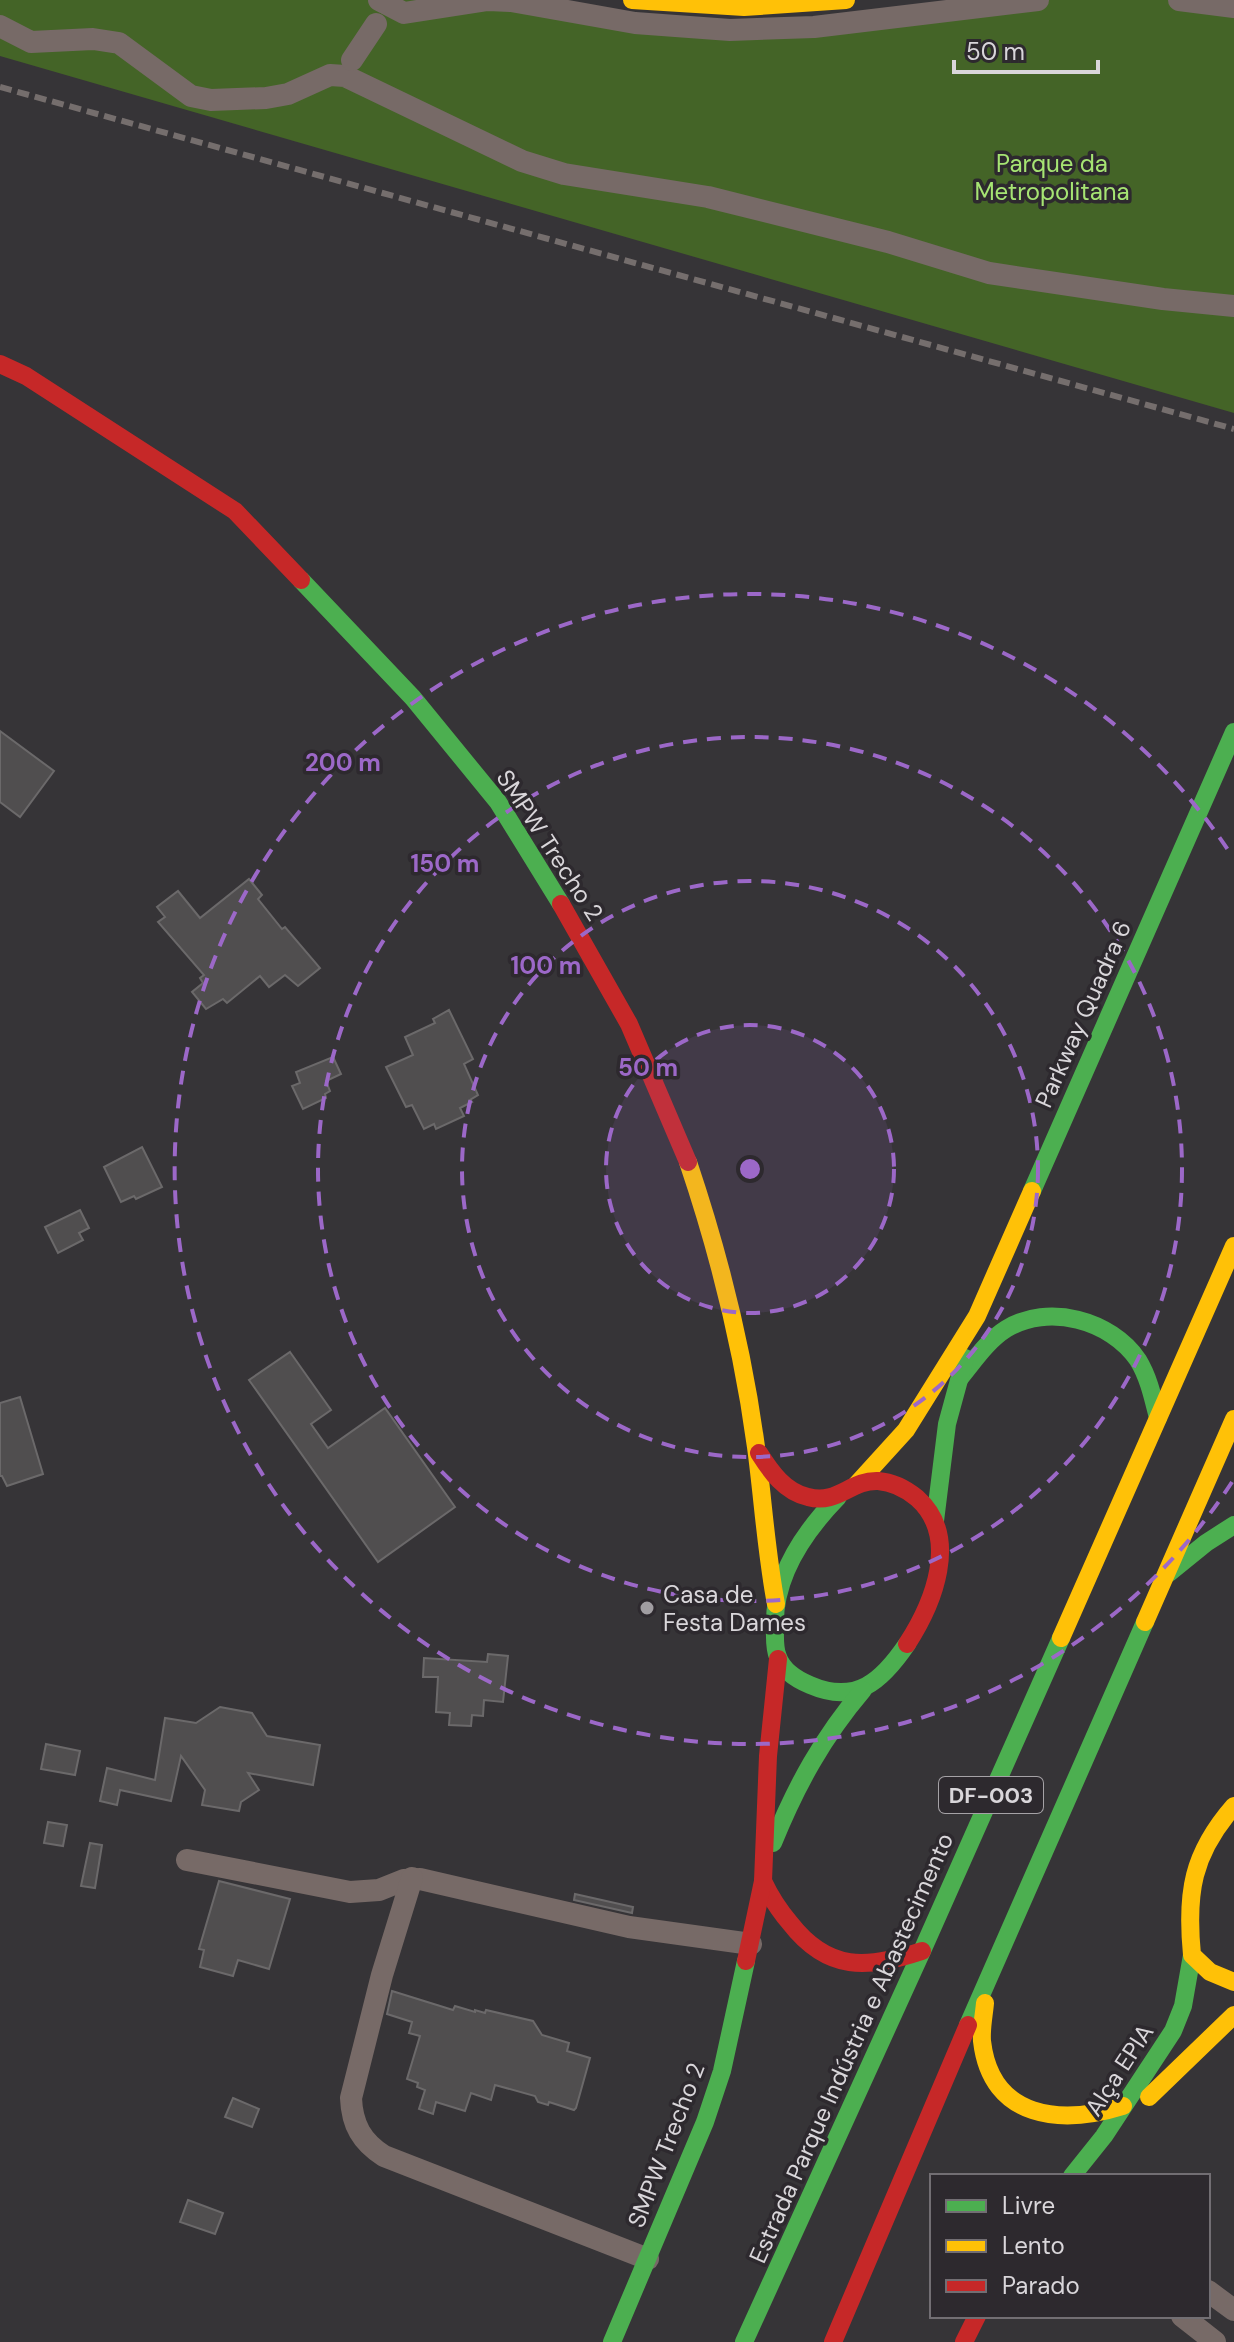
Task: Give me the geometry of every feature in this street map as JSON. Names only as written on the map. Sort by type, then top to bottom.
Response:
[{"type":"main road","points":[[632,0],[744,7],[846,0]]},
{"type":"main road","name":"SMPW Trecho 2","points":[[0,364],[110,429],[235,511],[413,698],[498,802],[577,929],[629,1024],[684,1152],[713,1236],[746,1385],[756,1448],[766,1552],[776,1604]]},
{"type":"main road","name":"Parkway Quadra 6","points":[[856,1485],[906,1430],[977,1316],[1234,732]]},
{"type":"main road","name":"Estrada Parque Indústria e Abastecimento","points":[[744,2342],[922,1951],[1234,1246]]},
{"type":"main road","points":[[960,1378],[990,1341],[1017,1323],[1053,1315],[1084,1320],[1115,1338],[1134,1357],[1146,1375],[1158,1418]]},
{"type":"main road","name":"Parkway Quadra 6","points":[[935,1521],[947,1424],[977,1316]]},
{"type":"main road","name":"DF-003","points":[[833,2342],[1234,1419]]},
{"type":"main road","points":[[756,1448],[773,1477],[786,1488],[816,1499],[838,1497]]},
{"type":"main road","points":[[764,1873],[798,1782],[815,1750],[863,1690],[900,1655],[929,1605],[940,1548],[935,1521],[916,1497],[897,1484],[876,1480],[856,1485],[838,1497],[805,1533],[785,1571],[774,1626],[778,1659],[768,1756],[764,1873],[799,1937],[826,1957],[851,1964],[875,1965],[922,1951]]},
{"type":"main road","points":[[1162,1579],[1234,1525]]},
{"type":"main road","points":[[778,1659],[791,1675],[813,1688],[839,1692],[863,1690]]},
{"type":"main road","name":"Alça EPIA","points":[[1104,2136],[1158,2057],[1183,2006],[1192,1955],[1188,1915],[1192,1876],[1206,1844],[1234,1806]]},
{"type":"main road","name":"SMPW Trecho 2","points":[[612,2342],[722,2071],[764,1873]]},
{"type":"main road","points":[[1192,1955],[1210,1972],[1234,1982]]},
{"type":"main road","points":[[986,1984],[982,2042],[987,2066],[998,2087],[1016,2103],[1036,2114],[1065,2119],[1084,2118],[1123,2106]]},
{"type":"main road","name":"Alça EPIA","points":[[1104,2136],[1234,2015]]},
{"type":"main road","points":[[1080,2171],[1104,2136]]},
{"type":"main road","points":[[964,2342],[976,2318]]},
{"type":"street","points":[[379,0],[404,13],[488,0],[511,1],[635,23],[730,30],[814,27],[1038,0]]},
{"type":"street","points":[[1179,0],[1234,7]]},
{"type":"street","points":[[352,60],[376,24]]},
{"type":"street","points":[[0,26],[31,42],[93,39],[119,43],[191,96],[211,100],[266,98],[288,94],[330,75],[345,76],[522,161],[564,174],[708,197],[888,242],[989,273],[1163,299],[1234,306]]},
{"type":"street","points":[[187,1860],[350,1892],[379,1890],[412,1878],[629,1927],[751,1944]]},
{"type":"street","points":[[412,1878],[382,1975],[351,2098],[352,2116],[358,2131],[369,2146],[384,2156],[648,2259]]},
{"type":"street","points":[[1210,2292],[1234,2310]]},
{"type":"street","points":[[1185,2318],[1215,2342]]},
{"type":"green space","name":"Parque da Metropolitana","points":[[0,0],[531,0],[730,30],[1021,0],[1234,0],[1234,413],[0,56]]},
{"type":"building","points":[[0,731],[54,771],[20,817],[0,802]]},
{"type":"building","points":[[249,879],[262,895],[258,899],[320,968],[298,986],[285,975],[269,987],[260,976],[227,1003],[223,999],[206,1009],[192,992],[203,983],[200,978],[204,975],[158,922],[165,917],[157,907],[178,891],[200,918]]},
{"type":"building","points":[[449,1010],[473,1059],[464,1064],[478,1095],[460,1108],[464,1116],[436,1129],[434,1124],[424,1129],[412,1105],[406,1107],[386,1067],[413,1055],[405,1037],[435,1023],[433,1019]]},
{"type":"building","points":[[333,1057],[341,1074],[326,1081],[330,1091],[325,1094],[326,1098],[303,1109],[292,1086],[300,1083],[296,1072]]},
{"type":"building","points":[[142,1147],[162,1187],[121,1202],[104,1167]]},
{"type":"building","points":[[80,1210],[89,1228],[79,1233],[83,1240],[58,1253],[45,1227]]},
{"type":"building","points":[[290,1352],[331,1410],[311,1424],[328,1448],[385,1408],[455,1507],[378,1562],[249,1380]]},
{"type":"building","points":[[20,1397],[43,1474],[7,1486],[0,1476],[0,1403]]},
{"type":"building","points":[[488,1654],[508,1656],[503,1702],[484,1700],[483,1716],[472,1715],[471,1726],[449,1725],[450,1713],[436,1712],[438,1677],[423,1677],[424,1658],[487,1662]]},
{"type":"building","points":[[220,1707],[252,1713],[267,1736],[320,1745],[313,1785],[248,1773],[259,1790],[241,1802],[239,1811],[202,1805],[205,1790],[181,1756],[171,1801],[120,1790],[117,1805],[100,1801],[107,1768],[155,1780],[165,1718],[196,1723]]},
{"type":"building","points":[[46,1744],[80,1751],[75,1775],[41,1769]]},
{"type":"building","points":[[48,1822],[67,1825],[63,1846],[44,1843]]},
{"type":"building","points":[[90,1843],[102,1845],[95,1888],[81,1886]]},
{"type":"building","points":[[219,1881],[290,1899],[269,1969],[238,1960],[233,1976],[200,1967],[204,1950],[199,1949]]},
{"type":"building","points":[[575,1894],[633,1907],[632,1913],[574,1900]]},
{"type":"building","points":[[392,1991],[453,2010],[455,2006],[475,2012],[485,2013],[486,2010],[533,2021],[542,2035],[569,2043],[567,2051],[590,2058],[576,2108],[549,2102],[548,2105],[538,2102],[535,2096],[495,2085],[491,2100],[471,2093],[465,2111],[436,2102],[433,2114],[419,2109],[425,2090],[407,2079],[420,2036],[409,2033],[412,2022],[387,2014]]},
{"type":"building","points":[[233,2098],[259,2109],[252,2127],[225,2117]]},
{"type":"building","points":[[188,2200],[223,2213],[215,2234],[180,2222]]},
{"type":"railway","points":[[0,87],[1234,429]]},
{"type":"traffic: fast","points":[[301,580],[413,698],[498,802],[561,904]]},
{"type":"traffic: fast","points":[[1032,1191],[1234,732]]},
{"type":"traffic: fast","points":[[960,1378],[987,1345],[1006,1329],[1041,1317],[1078,1320],[1112,1335],[1138,1360],[1148,1381],[1158,1418]]},
{"type":"traffic: fast","points":[[935,1521],[947,1424],[965,1358]]},
{"type":"traffic: fast","points":[[838,1497],[803,1540],[779,1590],[775,1646],[780,1662],[791,1674],[810,1685],[826,1690],[854,1691],[877,1679],[907,1644]]},
{"type":"traffic: fast","points":[[1169,1573],[1234,1525]]},
{"type":"traffic: fast","points":[[968,2025],[1145,1622]]},
{"type":"traffic: fast","points":[[744,2342],[1061,1638]]},
{"type":"traffic: fast","points":[[773,1843],[812,1763],[863,1690]]},
{"type":"traffic: fast","points":[[1074,2174],[1104,2136],[1173,2031],[1183,2006],[1192,1955]]},
{"type":"traffic: fast","points":[[612,2342],[705,2122],[722,2071],[746,1961]]},
{"type":"traffic: slow","points":[[632,0],[744,7],[846,0]]},
{"type":"traffic: slow","points":[[688,1162],[720,1267],[737,1338],[756,1447],[776,1604]]},
{"type":"traffic: slow","points":[[856,1485],[906,1430],[977,1316],[1032,1191]]},
{"type":"traffic: slow","points":[[1061,1638],[1234,1246]]},
{"type":"traffic: slow","points":[[1145,1622],[1234,1419]]},
{"type":"traffic: slow","points":[[1234,1806],[1201,1858],[1195,1875],[1190,1912],[1192,1955],[1210,1972],[1234,1982]]},
{"type":"traffic: slow","points":[[985,2003],[982,2041],[988,2067],[999,2087],[1014,2101],[1054,2115],[1100,2112],[1123,2106]]},
{"type":"traffic: slow","points":[[1149,2097],[1234,2015]]},
{"type":"traffic: jam","points":[[0,364],[26,376],[235,511],[301,580]]},
{"type":"traffic: jam","points":[[561,904],[629,1024],[688,1162]]},
{"type":"traffic: jam","points":[[759,1453],[779,1480],[792,1491],[808,1497],[828,1498],[859,1484],[878,1481],[899,1486],[917,1498],[930,1514],[938,1532],[938,1571],[926,1610],[907,1644]]},
{"type":"traffic: jam","points":[[746,1961],[763,1881],[768,1756],[778,1659]]},
{"type":"traffic: jam","points":[[763,1881],[778,1908],[804,1939],[834,1958],[866,1963],[922,1951]]},
{"type":"traffic: jam","points":[[833,2342],[968,2025]]},
{"type":"traffic: jam","points":[[964,2342],[976,2318]]},
{"type":"place","name":"Casa de Festa Dames","points":[[647,1608]]}]
